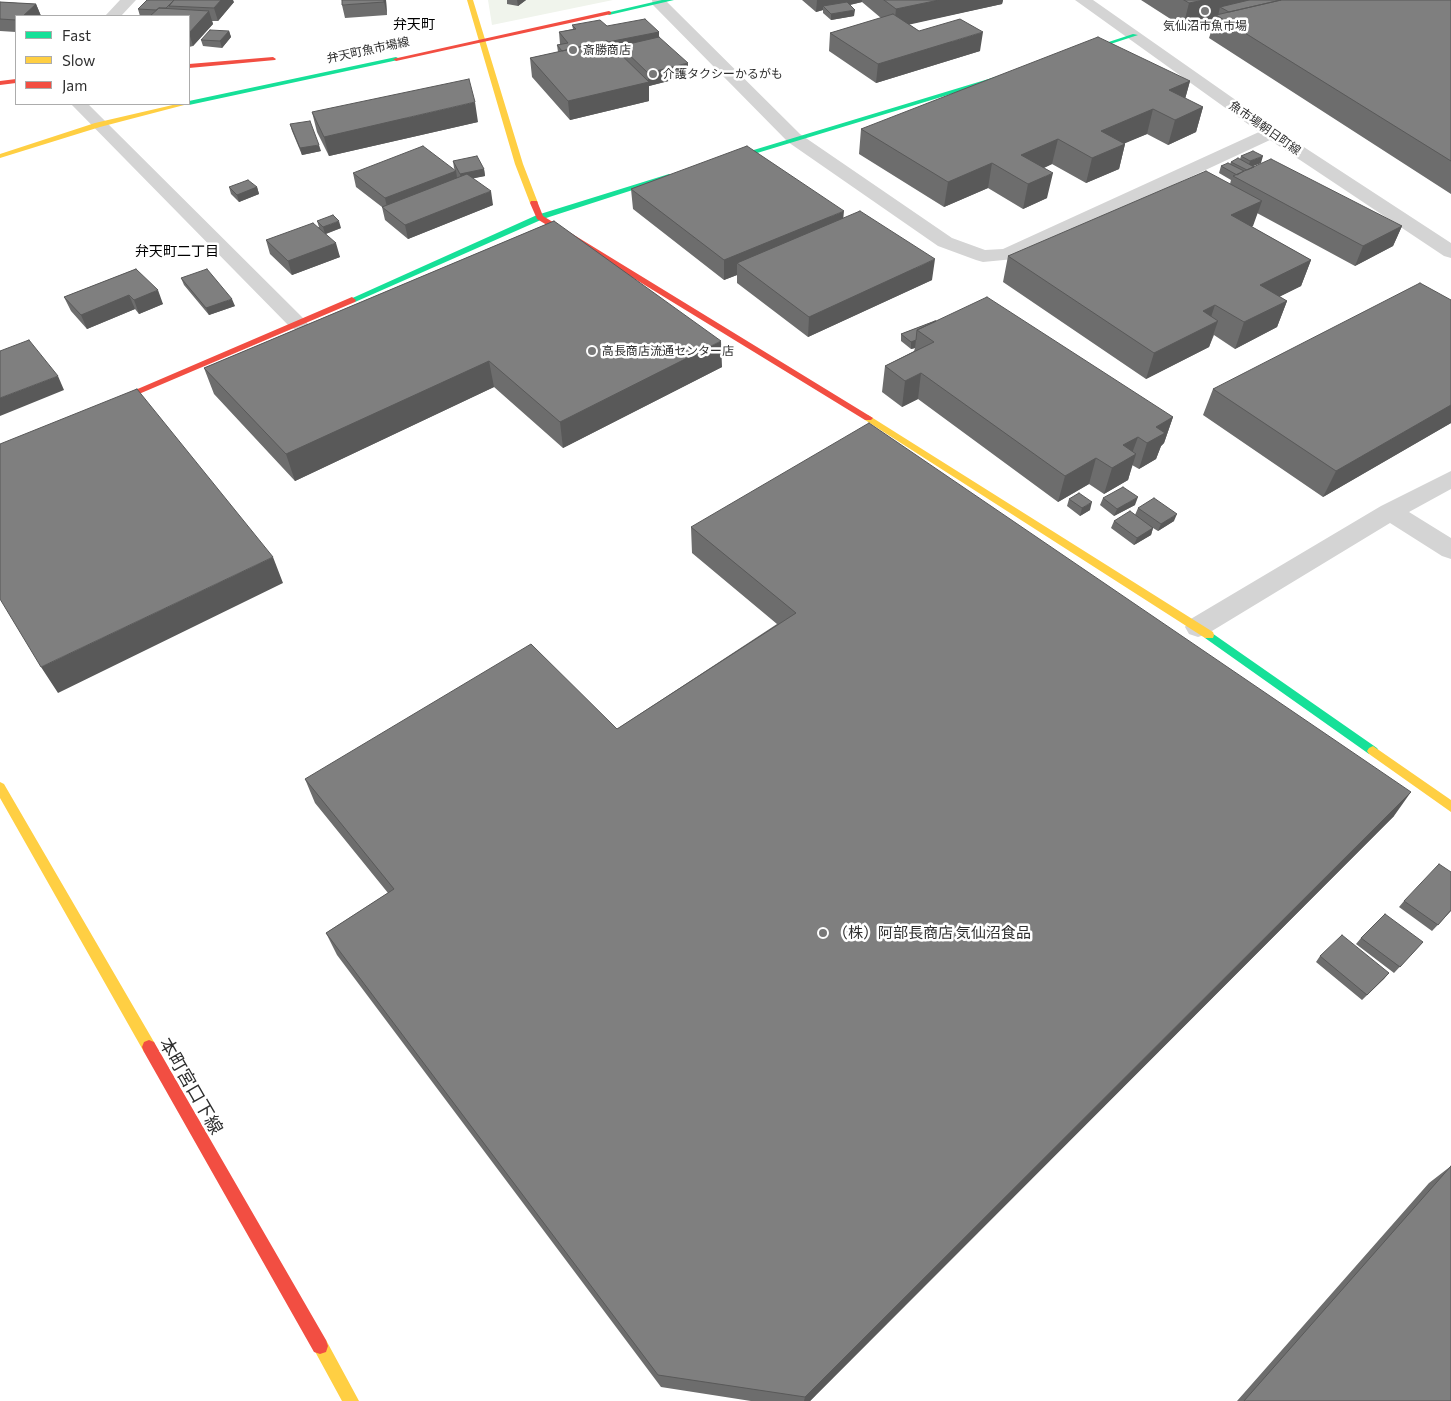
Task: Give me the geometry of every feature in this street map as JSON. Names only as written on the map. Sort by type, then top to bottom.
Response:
[{"type":"street","points":[[114,15],[128,0]]},
{"type":"street","points":[[470,0],[519,164],[540,217],[792,370],[1198,627],[1451,807]]},
{"type":"street","name":"魚市場朝日町線","points":[[1083,0],[1135,35],[1272,134],[1451,252]]},
{"type":"street","points":[[664,1],[794,138],[945,242],[983,256],[1007,255],[1272,134]]},
{"type":"street","name":"弁天町魚市場線","points":[[190,102],[664,1]]},
{"type":"street","points":[[1064,58],[1135,35]]},
{"type":"street","points":[[190,66],[273,59]]},
{"type":"street","points":[[709,165],[794,138],[1020,72]]},
{"type":"street","points":[[0,83],[15,81]]},
{"type":"street","points":[[80,105],[298,324]]},
{"type":"street","name":"弁天町魚市場線","points":[[0,156],[98,125],[179,105]]},
{"type":"street","points":[[90,412],[298,324],[540,217],[681,173]]},
{"type":"street","points":[[1198,627],[1390,512],[1451,479]]},
{"type":"street","points":[[1390,512],[1451,550]]},
{"type":"street","name":"本町宮口下線","points":[[0,788],[351,1401]]},
{"type":"shaded area","points":[[488,0],[613,0],[492,25]]},
{"type":"building","points":[[147,0],[174,0],[166,8],[156,10],[138,9]]},
{"type":"building","points":[[174,0],[221,0],[214,8],[169,6]]},
{"type":"building","points":[[342,0],[384,0],[384,2],[342,5]]},
{"type":"building","points":[[884,0],[939,0],[896,9]]},
{"type":"building","points":[[1184,0],[1204,0],[1189,3]]},
{"type":"building","points":[[1249,0],[1281,0],[1229,12],[1220,7]]},
{"type":"building","points":[[1281,0],[1451,0],[1451,161],[1216,15]]},
{"type":"building","points":[[0,2],[36,4],[24,15],[15,15],[15,20],[0,19]]},
{"type":"building","points":[[847,2],[855,10],[831,14],[823,6]]},
{"type":"building","points":[[159,8],[209,11],[190,32],[190,15],[151,15]]},
{"type":"building","points":[[893,14],[919,31],[960,19],[983,32],[878,64],[830,33]]},
{"type":"building","points":[[645,19],[659,32],[562,51],[557,45],[568,43],[559,32],[576,29],[572,25],[600,20],[607,26]]},
{"type":"building","points":[[210,30],[229,31],[220,41],[201,40]]},
{"type":"building","points":[[659,37],[688,63],[648,73],[620,46]]},
{"type":"building","points":[[1098,37],[1190,81],[1169,90],[1203,107],[1175,120],[1153,109],[1101,131],[1125,144],[1092,158],[1058,139],[1021,155],[1053,173],[1028,184],[992,163],[948,182],[861,129]]},
{"type":"building","points":[[607,41],[649,82],[568,101],[530,58]]},
{"type":"building","points":[[469,79],[475,102],[324,137],[312,112]]},
{"type":"building","points":[[310,121],[319,145],[300,148],[290,124]]},
{"type":"building","points":[[423,146],[456,171],[385,198],[353,173]]},
{"type":"building","points":[[747,146],[844,211],[724,260],[631,189]]},
{"type":"building","points":[[1253,151],[1263,156],[1250,161],[1241,156]]},
{"type":"building","points":[[477,156],[484,169],[460,174],[453,161]]},
{"type":"building","points":[[1238,158],[1254,167],[1247,170],[1231,162]]},
{"type":"building","points":[[1271,159],[1402,226],[1363,246],[1233,176]]},
{"type":"building","points":[[1228,163],[1244,171],[1237,175],[1221,166]]},
{"type":"building","points":[[1206,171],[1262,201],[1231,215],[1311,260],[1260,285],[1287,301],[1244,322],[1215,305],[1203,311],[1218,321],[1154,353],[1008,256]]},
{"type":"building","points":[[467,174],[491,191],[405,225],[382,207]]},
{"type":"building","points":[[248,180],[257,187],[237,195],[229,187]]},
{"type":"building","points":[[860,211],[935,259],[809,317],[737,263]]},
{"type":"building","points":[[333,215],[339,221],[323,227],[317,221]]},
{"type":"building","points":[[554,221],[721,341],[560,422],[489,361],[286,454],[204,368]]},
{"type":"building","points":[[313,223],[336,243],[288,261],[266,240]]},
{"type":"building","points":[[136,269],[158,290],[134,300],[129,295],[81,315],[64,297]]},
{"type":"building","points":[[207,269],[232,299],[206,308],[181,278]]},
{"type":"building","points":[[1420,283],[1451,300],[1451,405],[1336,471],[1213,389]]},
{"type":"building","points":[[987,297],[1173,417],[1156,427],[1165,433],[1147,443],[1138,437],[1123,445],[1136,454],[1112,468],[1096,458],[1065,476],[921,373],[905,381],[885,366],[934,342],[917,330]]},
{"type":"building","points":[[936,321],[917,330],[916,340],[911,342],[901,334]]},
{"type":"building","points":[[29,340],[58,376],[0,398],[0,351]]},
{"type":"building","points":[[137,389],[273,557],[41,667],[0,599],[0,444]]},
{"type":"building","name":"（株）阿部長商店 気仙沼食品","points":[[869,423],[1411,792],[805,1397],[658,1375],[326,933],[394,889],[305,779],[531,644],[617,729],[796,613],[691,527]]},
{"type":"building","points":[[1123,487],[1138,497],[1117,509],[1103,498]]},
{"type":"building","points":[[1079,493],[1092,502],[1082,508],[1069,499]]},
{"type":"building","points":[[1154,498],[1177,514],[1161,524],[1138,508]]},
{"type":"building","points":[[1130,511],[1153,528],[1137,538],[1114,521]]},
{"type":"building","points":[[1439,864],[1451,872],[1451,910],[1438,925],[1404,901]]},
{"type":"building","points":[[1385,914],[1423,942],[1400,967],[1361,938]]},
{"type":"building","points":[[1342,935],[1389,973],[1367,995],[1320,956]]},
{"type":"building","points":[[1451,1166],[1451,1401],[1244,1401]]},
{"type":"traffic: fast","points":[[609,13],[671,0]]},
{"type":"traffic: fast","points":[[1075,54],[1135,35]]},
{"type":"traffic: fast","points":[[190,103],[396,59]]},
{"type":"traffic: fast","points":[[718,162],[1005,76]]},
{"type":"traffic: fast","points":[[352,300],[540,217],[672,176]]},
{"type":"traffic: fast","points":[[1209,635],[1373,751]]},
{"type":"traffic: slow","points":[[470,0],[519,164],[534,203]]},
{"type":"traffic: slow","points":[[0,156],[98,125],[181,105]]},
{"type":"traffic: slow","points":[[868,418],[1209,635]]},
{"type":"traffic: slow","points":[[1373,751],[1451,807]]},
{"type":"traffic: slow","points":[[0,787],[149,1047]]},
{"type":"traffic: slow","points":[[320,1346],[351,1401]]},
{"type":"traffic: jam","points":[[396,59],[609,13]]},
{"type":"traffic: jam","points":[[190,66],[273,59]]},
{"type":"traffic: jam","points":[[0,83],[15,81]]},
{"type":"traffic: jam","points":[[534,203],[540,217],[868,418]]},
{"type":"traffic: jam","points":[[103,406],[352,300]]},
{"type":"traffic: jam","points":[[149,1047],[320,1346]]},
{"type":"place","name":"気仙沼市魚市場","points":[[1205,11]]},
{"type":"place","name":"斎勝商店","points":[[573,50]]},
{"type":"place","name":"介護タクシーかるがも","points":[[653,74]]},
{"type":"place","name":"高長商店流通センター店","points":[[592,351]]},
{"type":"place","name":"（株）阿部長商店 気仙沼食品","points":[[823,933]]},
{"type":"district","name":"弁天町","points":[[414,24]]},
{"type":"district","name":"弁天町二丁目","points":[[177,251]]}]
